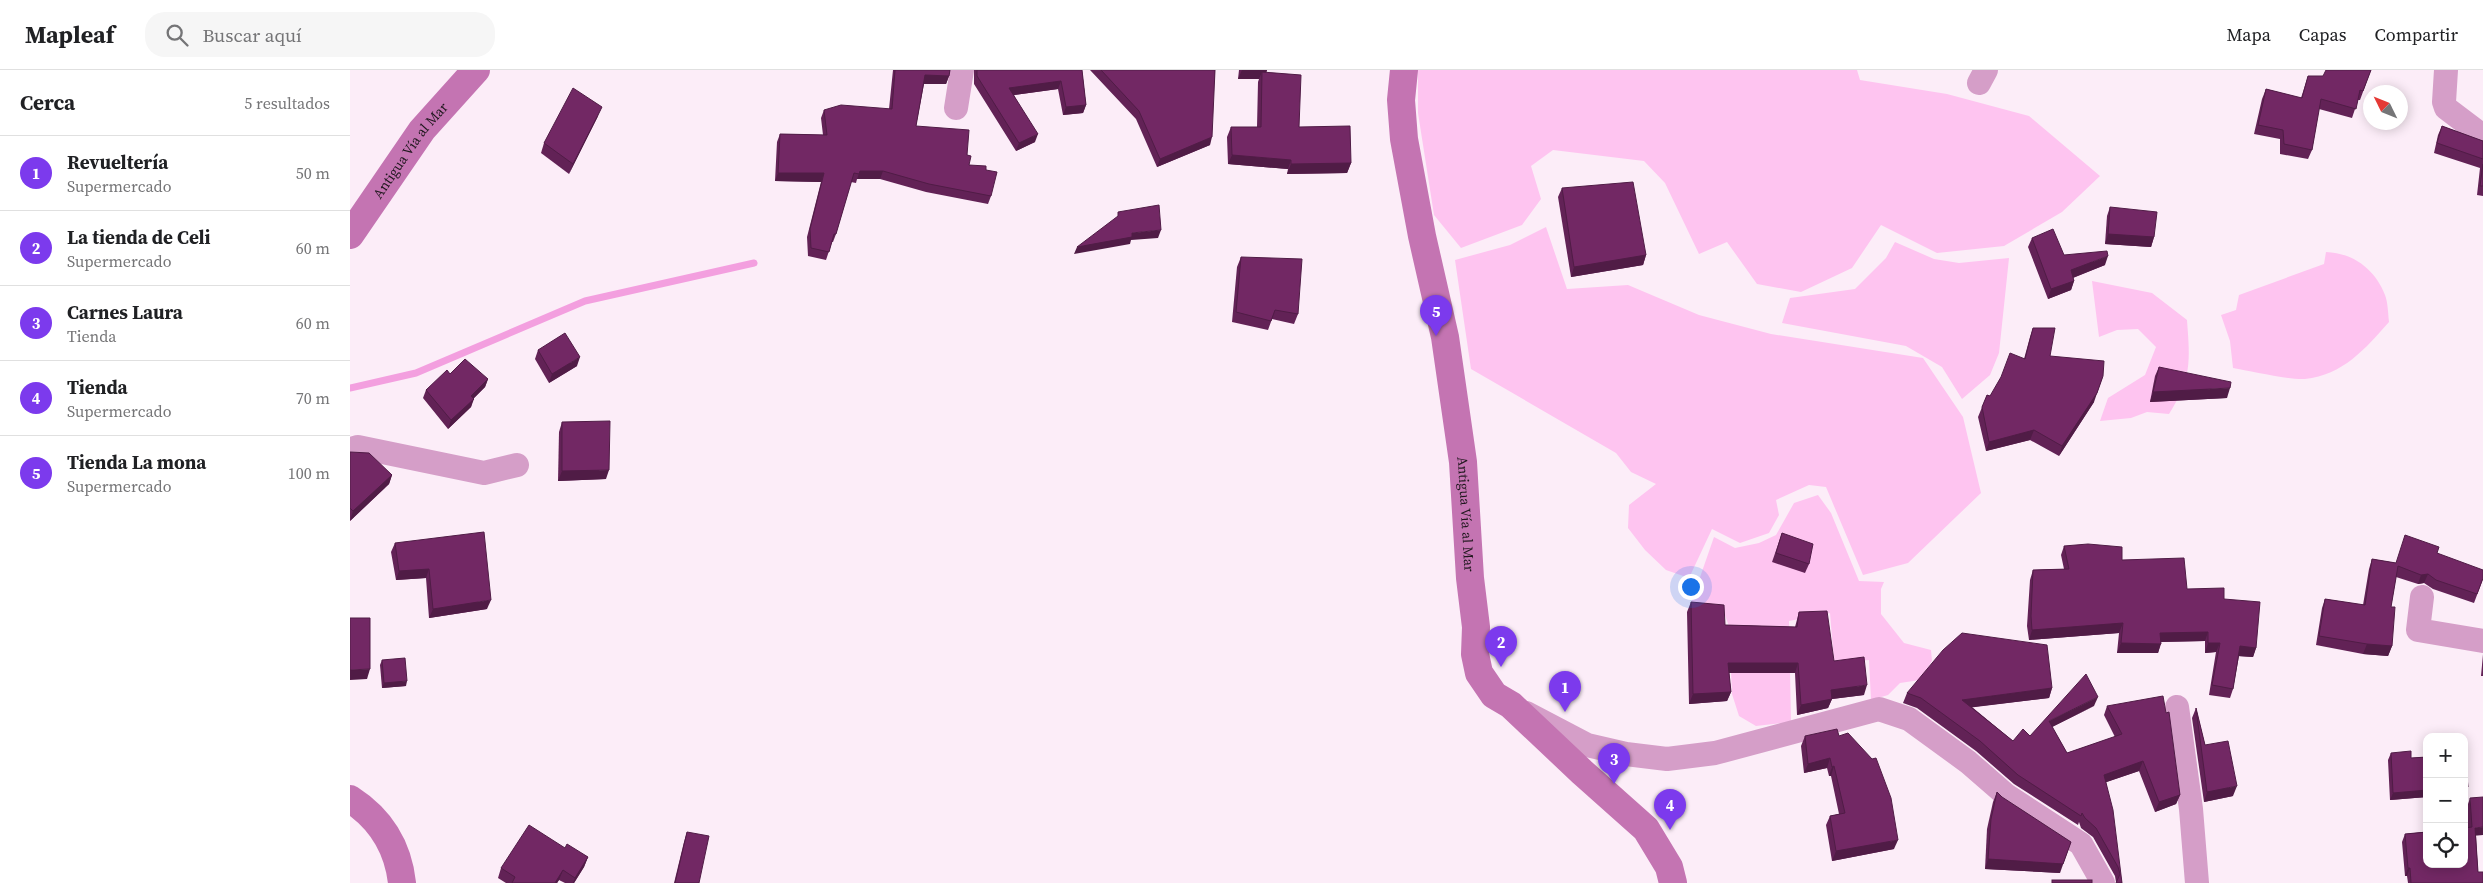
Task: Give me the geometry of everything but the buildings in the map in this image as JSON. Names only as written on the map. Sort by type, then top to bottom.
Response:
[{"type":"main road","name":"Antigua Vía al Mar","points":[[350,235],[422,130],[476,70]]},
{"type":"main road","name":"Antigua Vía al Mar","points":[[1404,70],[1401,100],[1404,139],[1422,236],[1444,336],[1463,462],[1470,578],[1476,627],[1475,654],[1479,673],[1494,695],[1511,705],[1646,829],[1669,867],[1673,883]]},
{"type":"main road","points":[[350,799],[366,809],[381,825],[397,856],[402,883]]},
{"type":"street","points":[[956,108],[962,70]]},
{"type":"street","points":[[2446,70],[2444,102],[2446,108],[2483,136]]},
{"type":"street","points":[[350,449],[358,447],[484,473],[517,466]]},
{"type":"street","points":[[2422,597],[2418,630],[2483,641]]},
{"type":"street","points":[[1511,705],[1587,745],[1626,754],[1667,759],[1715,753],[1879,709],[1909,719],[1968,762],[2006,795],[2082,844],[2103,883]]},
{"type":"street","points":[[2177,707],[2191,809],[2197,883]]},
{"type":"shaded area","points":[[1418,70],[1857,70],[1860,80],[1947,94],[2029,116],[2100,176],[2062,212],[2004,246],[1937,253],[1881,225],[1852,268],[1801,292],[1757,284],[1727,242],[1699,254],[1665,183],[1644,161],[1553,150],[1531,166],[1541,199],[1522,225],[1461,248],[1434,215],[1418,113]]},
{"type":"shaded area","points":[[1546,227],[1567,289],[1628,285],[1699,315],[1771,334],[1923,358],[1963,417],[1981,493],[1908,563],[1863,575],[1826,487],[1809,485],[1776,500],[1779,515],[1769,533],[1740,543],[1712,529],[1689,578],[1666,570],[1645,550],[1628,528],[1629,505],[1656,484],[1631,472],[1616,453],[1471,369],[1455,260],[1510,245]]},
{"type":"shaded area","points":[[1895,242],[1934,259],[1959,263],[2009,258],[1999,353],[1990,375],[1962,399],[1942,367],[1906,346],[1782,323],[1790,298],[1855,289],[1886,258]]},
{"type":"shaded area","points":[[2326,252],[2345,255],[2369,270],[2385,295],[2389,322],[2352,359],[2319,377],[2305,379],[2290,378],[2233,368],[2230,341],[2221,315],[2236,310],[2239,295],[2324,264]]},
{"type":"shaded area","points":[[2092,281],[2152,293],[2187,320],[2188,369],[2182,390],[2169,414],[2147,412],[2131,418],[2100,421],[2108,398],[2145,375],[2156,347],[2138,329],[2117,330],[2099,337]]},
{"type":"shaded area","points":[[1818,495],[1831,513],[1859,581],[1884,582],[1881,589],[1881,614],[1904,643],[1931,650],[1932,661],[1920,680],[1900,683],[1888,695],[1871,700],[1869,660],[1834,663],[1830,613],[1789,621],[1791,722],[1756,726],[1739,716],[1732,694],[1729,626],[1723,610],[1690,606],[1714,537],[1735,548],[1759,543],[1776,535],[1794,503]]},
{"type":"waterway","points":[[350,388],[416,373],[585,301],[754,263]]},
{"type":"place","name":"Tienda La mona","points":[[1436,336]]},
{"type":"place","name":"La tienda de Celi","points":[[1501,667]]},
{"type":"place","name":"Revueltería","points":[[1565,712]]},
{"type":"place","name":"Carnes Laura","points":[[1614,784]]},
{"type":"place","name":"Tienda","points":[[1670,830]]}]
